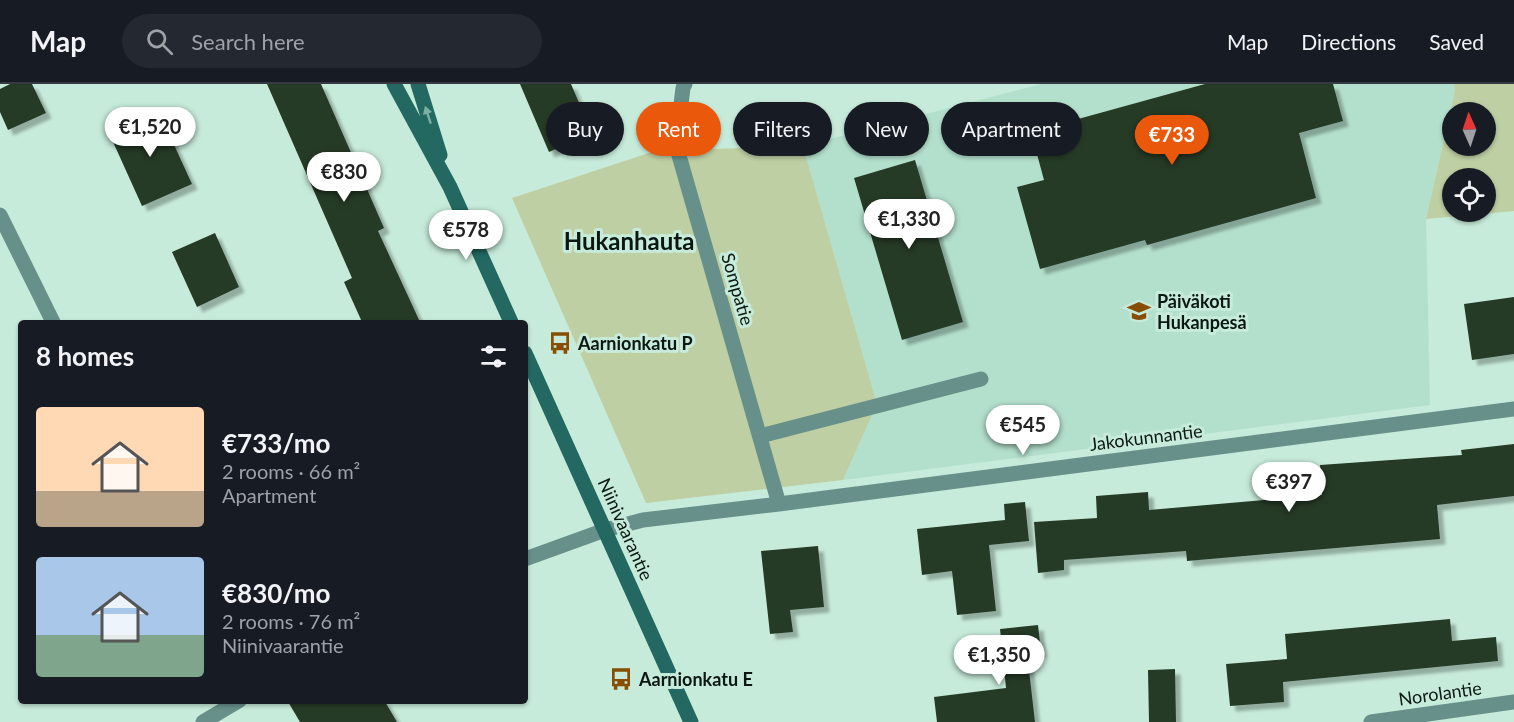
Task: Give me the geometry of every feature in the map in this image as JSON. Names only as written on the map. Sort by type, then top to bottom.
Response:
[{"type":"main road","points":[[394,84],[450,187],[511,320]]},
{"type":"main road","points":[[418,84],[450,187]]},
{"type":"main road","name":"Niinivaarantie","points":[[528,359],[691,722]]},
{"type":"street","name":"Sompatie","points":[[686,84],[683,88],[676,145],[779,504]]},
{"type":"street","points":[[0,215],[52,320]]},
{"type":"street","points":[[760,436],[981,379]]},
{"type":"street","name":"Jakokunnantie","points":[[528,558],[605,530],[643,520],[1514,410]]},
{"type":"street","name":"Norolantie","points":[[1371,722],[1514,702]]},
{"type":"street","points":[[211,720],[234,704]]},
{"type":"shaded area","name":"Päiväkoti Hukanpesä","points":[[1041,84],[1454,84],[1452,102],[1442,102],[1442,148],[1426,219],[1430,405],[843,480],[877,404],[806,156],[832,156],[832,138],[844,135],[844,156],[929,156],[929,113],[941,110],[941,156],[1082,156],[1082,102],[972,102]]},
{"type":"shaded area","points":[[1454,84],[1514,84],[1514,211],[1496,213],[1496,168],[1442,168],[1442,218],[1426,219],[1442,148],[1442,156],[1496,156],[1496,102],[1452,102]]},
{"type":"shaded area","points":[[733,148],[733,156],[806,156],[877,404],[843,480],[646,503],[512,198],[640,156],[721,156],[721,149]]},
{"type":"building","points":[[10,84],[32,84],[46,113],[8,130],[0,112],[0,89]]},
{"type":"building","points":[[267,84],[321,84],[384,228],[378,231],[419,320],[361,320],[344,282],[352,278]]},
{"type":"building","points":[[520,84],[571,84],[579,102],[546,102],[546,145]]},
{"type":"building","points":[[1205,84],[1333,84],[1343,121],[1299,133],[1316,198],[1147,245],[1145,240],[1040,269],[1017,187],[1044,180],[1038,156],[1082,156],[1082,118]]},
{"type":"building","points":[[158,110],[192,184],[142,206],[109,133]]},
{"type":"building","points":[[915,160],[963,322],[902,340],[854,178]]},
{"type":"building","points":[[215,233],[239,287],[197,307],[172,252]]},
{"type":"building","points":[[1514,297],[1514,354],[1472,360],[1464,304]]},
{"type":"building","points":[[1514,444],[1514,496],[1437,505],[1440,539],[1187,561],[1186,551],[1064,560],[1064,570],[1038,573],[1034,522],[1097,518],[1096,496],[1148,492],[1149,510],[1322,495],[1320,465],[1462,455],[1461,450]]},
{"type":"building","points":[[1025,502],[1029,541],[989,545],[996,611],[957,615],[952,571],[922,575],[917,529],[1005,520],[1004,504]]},
{"type":"building","points":[[818,546],[824,607],[790,610],[793,632],[770,634],[761,551]]},
{"type":"building","points":[[1450,619],[1452,641],[1496,637],[1498,661],[1283,682],[1284,702],[1230,706],[1226,664],[1287,659],[1285,634]]},
{"type":"building","points":[[1038,625],[1041,652],[1027,653],[1035,722],[937,722],[934,697],[1006,688],[1000,629]]},
{"type":"building","points":[[1175,669],[1176,722],[1149,722],[1148,670]]},
{"type":"building","points":[[289,704],[386,704],[397,722],[300,722]]},
{"type":"place","name":"Päiväkoti Hukanpesä","points":[[1139,311]]},
{"type":"place","name":"Aarnionkatu P","points":[[560,343]]},
{"type":"place","name":"Aarnionkatu E","points":[[621,679]]},
{"type":"district","name":"Hukanhauta","points":[[629,240]]}]
